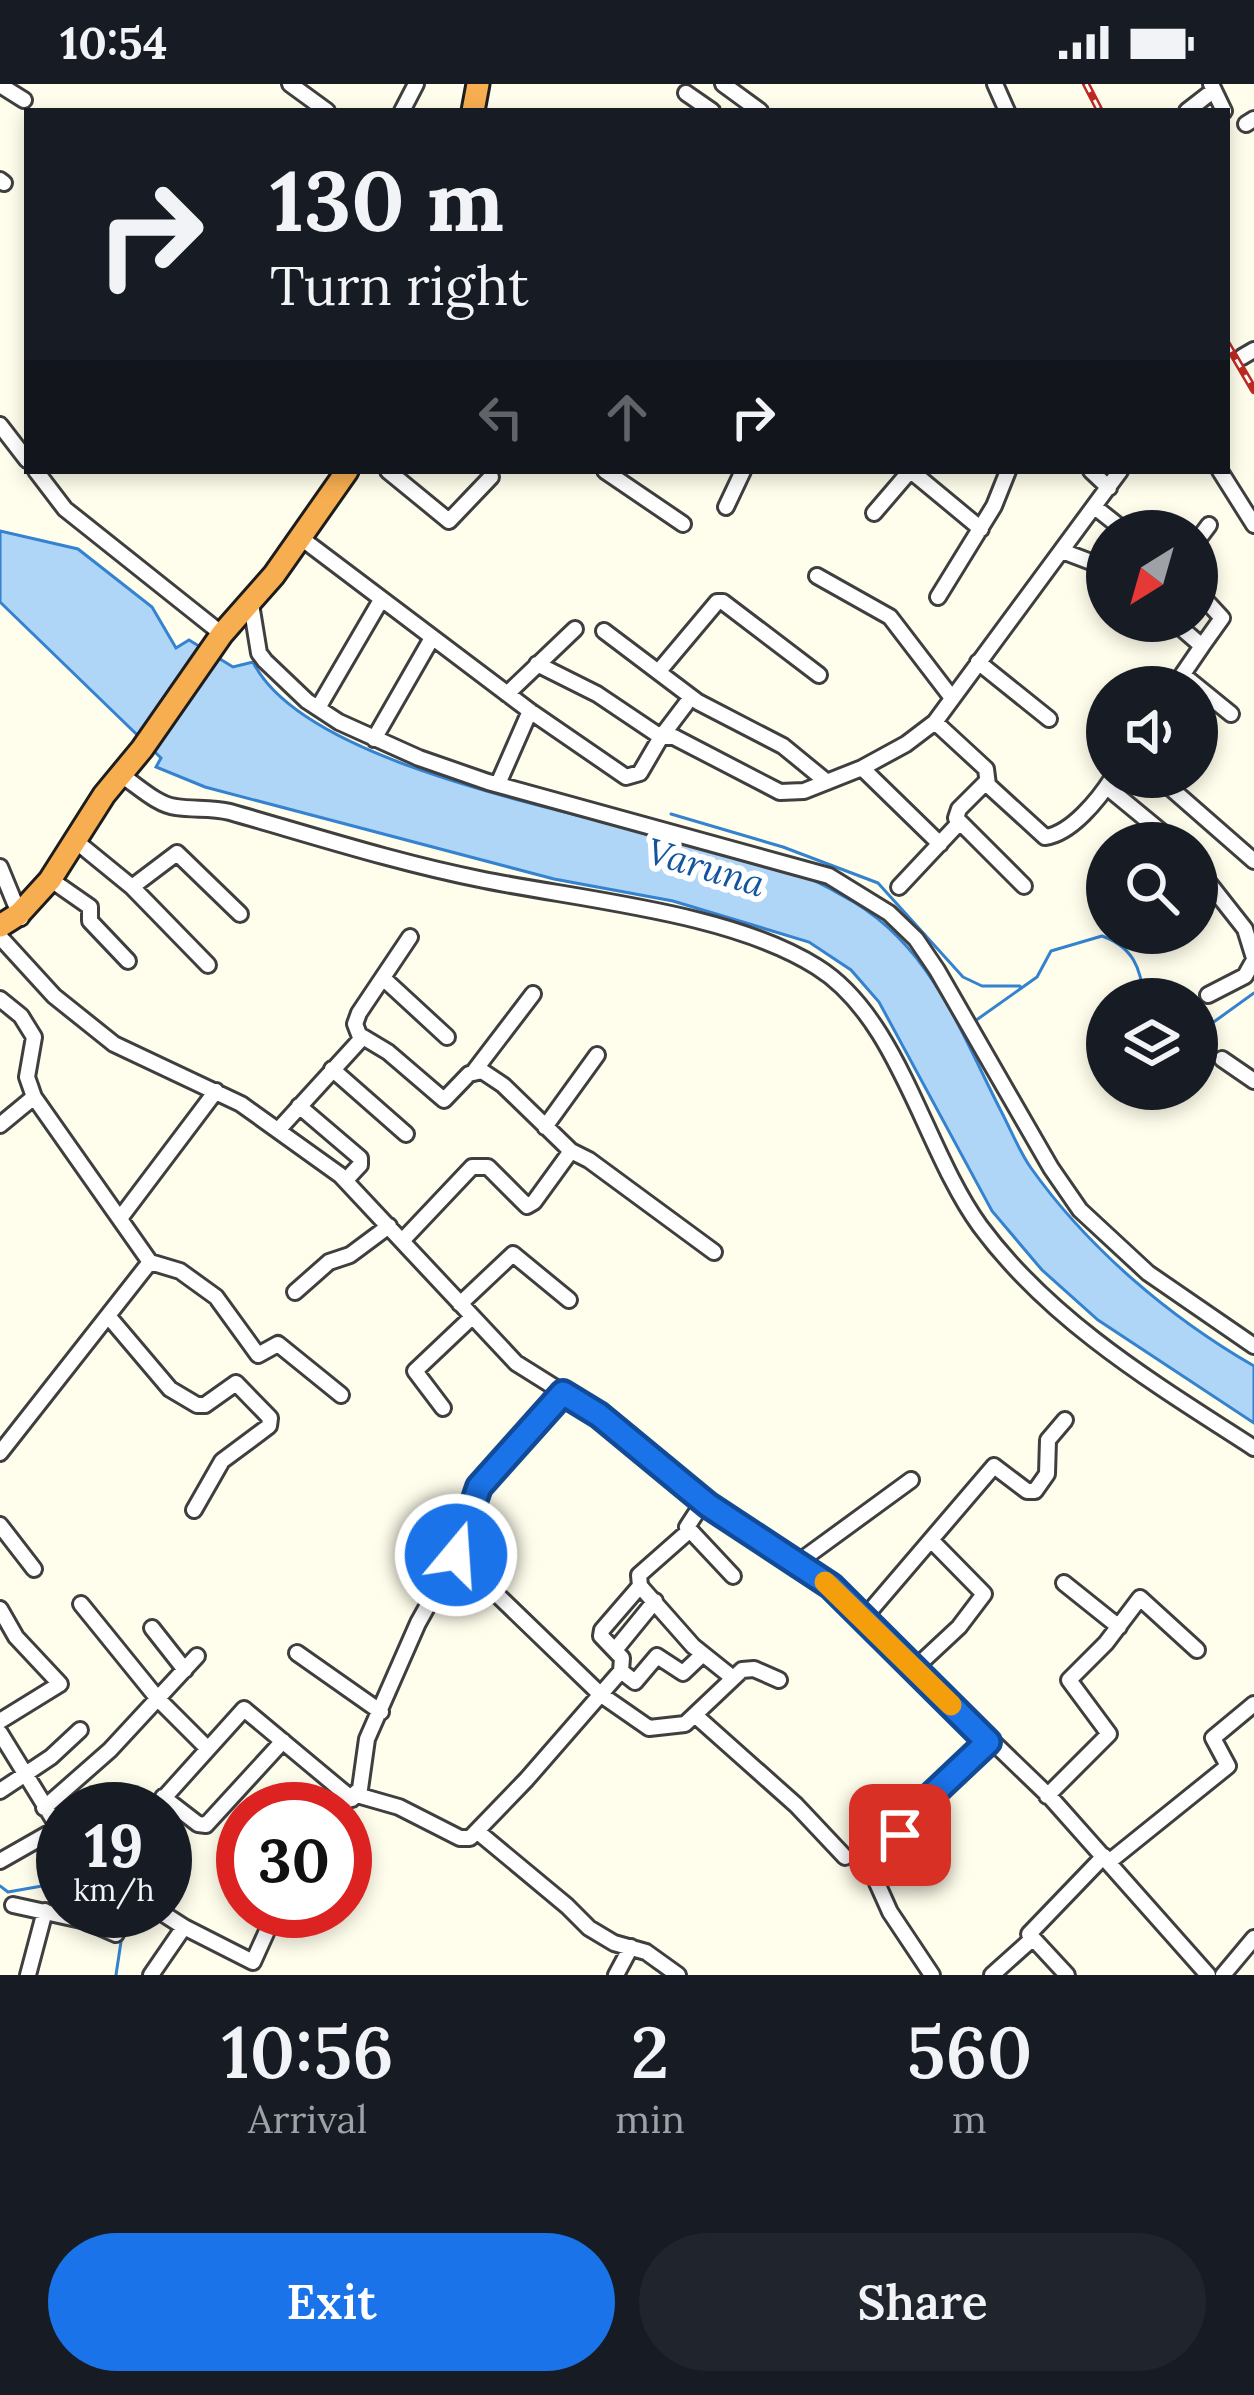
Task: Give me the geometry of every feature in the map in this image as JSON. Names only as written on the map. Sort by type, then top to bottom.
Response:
[{"type":"highway","points":[[1,938],[50,880],[104,795],[345,474]]},
{"type":"highway","points":[[14,921],[57,884],[112,799],[119,778]]},
{"type":"street","points":[[290,84],[323,108]]},
{"type":"street","points":[[723,84],[756,108]]},
{"type":"street","points":[[0,85],[24,100]]},
{"type":"street","points":[[1190,108],[1213,87]]},
{"type":"street","points":[[686,93],[708,108]]},
{"type":"street","points":[[0,424],[24,456]]},
{"type":"street","points":[[37,474],[65,509],[222,634]]},
{"type":"street","points":[[392,474],[448,521],[491,477]]},
{"type":"street","points":[[609,474],[683,524]]},
{"type":"street","points":[[726,507],[742,474]]},
{"type":"street","points":[[874,513],[907,474]]},
{"type":"street","points":[[914,474],[982,529]]},
{"type":"street","points":[[938,596],[982,529],[1007,474]]},
{"type":"street","points":[[1094,474],[1109,488]]},
{"type":"street","points":[[537,664],[597,694],[662,736],[674,737],[780,792],[804,790],[862,768],[934,722],[1118,474]]},
{"type":"street","points":[[1222,474],[1254,524]]},
{"type":"street","points":[[301,538],[530,711],[626,777],[640,773],[686,704]]},
{"type":"street","points":[[1062,551],[1086,560]]},
{"type":"street","points":[[818,575],[890,617],[952,698]]},
{"type":"street","points":[[318,707],[380,600]]},
{"type":"street","points":[[658,671],[717,602],[724,602],[819,675]]},
{"type":"street","points":[[251,604],[259,652],[280,678],[318,707],[374,739],[498,784],[829,876],[889,913],[916,939],[937,970],[1080,1210],[1148,1274],[1254,1346]]},
{"type":"street","points":[[507,694],[574,629]]},
{"type":"street","points":[[604,631],[698,702],[783,746],[827,782]]},
{"type":"street","points":[[374,739],[432,638]]},
{"type":"street","points":[[1197,642],[1202,646]]},
{"type":"street","points":[[1188,666],[1205,642]]},
{"type":"street","points":[[978,662],[1049,718]]},
{"type":"street","points":[[1218,706],[1231,714]]},
{"type":"street","points":[[498,784],[530,711]]},
{"type":"street","points":[[934,722],[986,769],[986,782],[956,818],[1024,886]]},
{"type":"street","points":[[862,768],[940,844]]},
{"type":"street","points":[[119,778],[171,807],[228,811],[286,831],[478,879],[689,920],[757,939],[819,968],[867,1016],[961,1197],[1017,1270],[1045,1300],[1120,1360],[1254,1448]]},
{"type":"street","points":[[986,782],[1049,838],[1058,836],[1095,798]]},
{"type":"street","points":[[1128,798],[1154,822]]},
{"type":"street","points":[[1182,798],[1254,861]]},
{"type":"street","points":[[899,887],[959,823]]},
{"type":"street","points":[[83,847],[132,887],[208,965]]},
{"type":"street","points":[[132,887],[177,853],[241,914]]},
{"type":"street","points":[[0,867],[14,921]]},
{"type":"street","points":[[57,884],[90,908],[89,921],[128,962]]},
{"type":"street","points":[[1218,895],[1245,929],[1254,959],[1245,976],[1218,990]]},
{"type":"street","points":[[410,937],[356,1021],[360,1037],[388,1052],[444,1100],[475,1070],[533,994]]},
{"type":"street","points":[[1,938],[54,996],[114,1044],[216,1091],[280,1128],[346,1180],[516,1364],[599,1415],[704,1502],[831,1586],[1047,1796],[1208,1975]]},
{"type":"street","points":[[383,978],[447,1037]]},
{"type":"street","points":[[0,998],[21,1016],[34,1037],[27,1077],[34,1097],[150,1262],[180,1271],[216,1297],[258,1354],[280,1346],[341,1395]]},
{"type":"street","points":[[280,1128],[360,1037]]},
{"type":"street","points":[[545,1127],[598,1055]]},
{"type":"street","points":[[1222,1059],[1254,1082]]},
{"type":"street","points":[[332,1069],[406,1134]]},
{"type":"street","points":[[475,1070],[502,1085],[571,1151],[714,1252]]},
{"type":"street","points":[[121,1217],[216,1091]]},
{"type":"street","points":[[0,1125],[34,1097]]},
{"type":"street","points":[[299,1106],[360,1158],[360,1165],[346,1180]]},
{"type":"street","points":[[402,1241],[472,1167],[488,1167],[527,1206],[535,1202],[571,1151]]},
{"type":"street","points":[[296,1292],[328,1262],[350,1255],[389,1226]]},
{"type":"street","points":[[460,1304],[513,1254],[569,1300]]},
{"type":"street","points":[[0,1453],[150,1262]]},
{"type":"street","points":[[110,1317],[181,1398],[205,1405],[236,1383],[270,1418],[268,1426],[222,1461],[194,1510]]},
{"type":"street","points":[[443,1408],[415,1371],[472,1317]]},
{"type":"street","points":[[357,1782],[367,1739],[418,1623],[456,1555],[479,1487],[563,1393]]},
{"type":"street","points":[[864,1618],[994,1466],[1027,1491],[1035,1491],[1047,1474],[1048,1440],[1065,1420]]},
{"type":"street","points":[[796,1564],[911,1480]]},
{"type":"street","points":[[704,1502],[687,1523],[733,1576]]},
{"type":"street","points":[[0,1525],[34,1569]]},
{"type":"street","points":[[690,1530],[639,1575],[640,1586],[703,1654],[733,1678]]},
{"type":"street","points":[[915,1668],[959,1627],[983,1594],[932,1540]]},
{"type":"street","points":[[456,1555],[600,1694],[649,1728],[670,1728],[696,1716],[748,1669],[779,1680]]},
{"type":"street","points":[[1064,1583],[1119,1627]]},
{"type":"street","points":[[372,1801],[398,1807],[460,1838],[478,1832],[621,1671],[622,1658],[602,1630],[640,1586]]},
{"type":"street","points":[[1047,1796],[1108,1734],[1069,1683],[1143,1598],[1197,1650]]},
{"type":"street","points":[[615,1651],[655,1601]]},
{"type":"street","points":[[81,1604],[158,1699],[207,1748]]},
{"type":"street","points":[[0,1609],[16,1637],[60,1684],[0,1721]]},
{"type":"street","points":[[152,1628],[184,1670]]},
{"type":"street","points":[[0,1648],[16,1637]]},
{"type":"street","points":[[297,1653],[381,1712]]},
{"type":"street","points":[[621,1671],[635,1682],[657,1656],[687,1673],[703,1654]]},
{"type":"street","points":[[74,1782],[110,1750],[197,1656]]},
{"type":"street","points":[[992,1975],[1031,1940],[1032,1929],[1107,1859],[1225,1770],[1229,1763],[1213,1738],[1254,1704]]},
{"type":"street","points":[[177,1782],[244,1709],[335,1782]]},
{"type":"street","points":[[696,1716],[796,1805],[845,1857]]},
{"type":"street","points":[[0,1791],[52,1757],[80,1730]]},
{"type":"street","points":[[0,1733],[36,1794]]},
{"type":"street","points":[[192,1821],[206,1825],[283,1741]]},
{"type":"street","points":[[932,1975],[901,1930],[877,1882],[905,1849],[898,1831],[902,1823],[988,1742]]},
{"type":"street","points":[[478,1832],[589,1928],[659,1960],[678,1975]]},
{"type":"street","points":[[0,1861],[36,1844]]},
{"type":"street","points":[[13,1905],[36,1909]]},
{"type":"street","points":[[192,1932],[251,1969],[264,1938]]},
{"type":"street","points":[[28,1975],[38,1938]]},
{"type":"street","points":[[151,1975],[176,1938]]},
{"type":"street","points":[[1222,1975],[1254,1938]]},
{"type":"street","points":[[1031,1940],[1067,1975]]},
{"type":"street","points":[[616,1975],[631,1947]]},
{"type":"water","name":"Varuna","points":[[0,531],[78,549],[152,607],[176,648],[189,640],[233,667],[253,662],[288,704],[345,739],[499,795],[794,872],[873,915],[920,962],[938,990],[1023,1155],[1053,1197],[1132,1279],[1191,1326],[1254,1366],[1254,1423],[1098,1320],[1042,1270],[992,1211],[879,1002],[851,970],[809,942],[673,901],[554,879],[205,787],[156,767],[161,758],[0,602]]},
{"type":"waterway","points":[[671,814],[783,847],[878,883],[963,977],[982,986],[1020,986]]},
{"type":"waterway","points":[[975,1021],[1037,977],[1051,951],[1102,936],[1121,946],[1134,960],[1141,978]]},
{"type":"waterway","points":[[1218,1019],[1254,993]]},
{"type":"waterway","points":[[0,1886],[8,1892],[36,1887]]},
{"type":"waterway","points":[[116,1975],[122,1938]]},
{"type":"railway","points":[[1086,84],[1098,108]]},
{"type":"railway","points":[[1230,349],[1254,390]]},
{"type":"slow traffic","points":[[825,1582],[951,1705]]},
{"type":"route","points":[[456,1555],[479,1487],[563,1393],[599,1415],[708,1505],[831,1586],[988,1742],[902,1823],[900,1835]]}]
